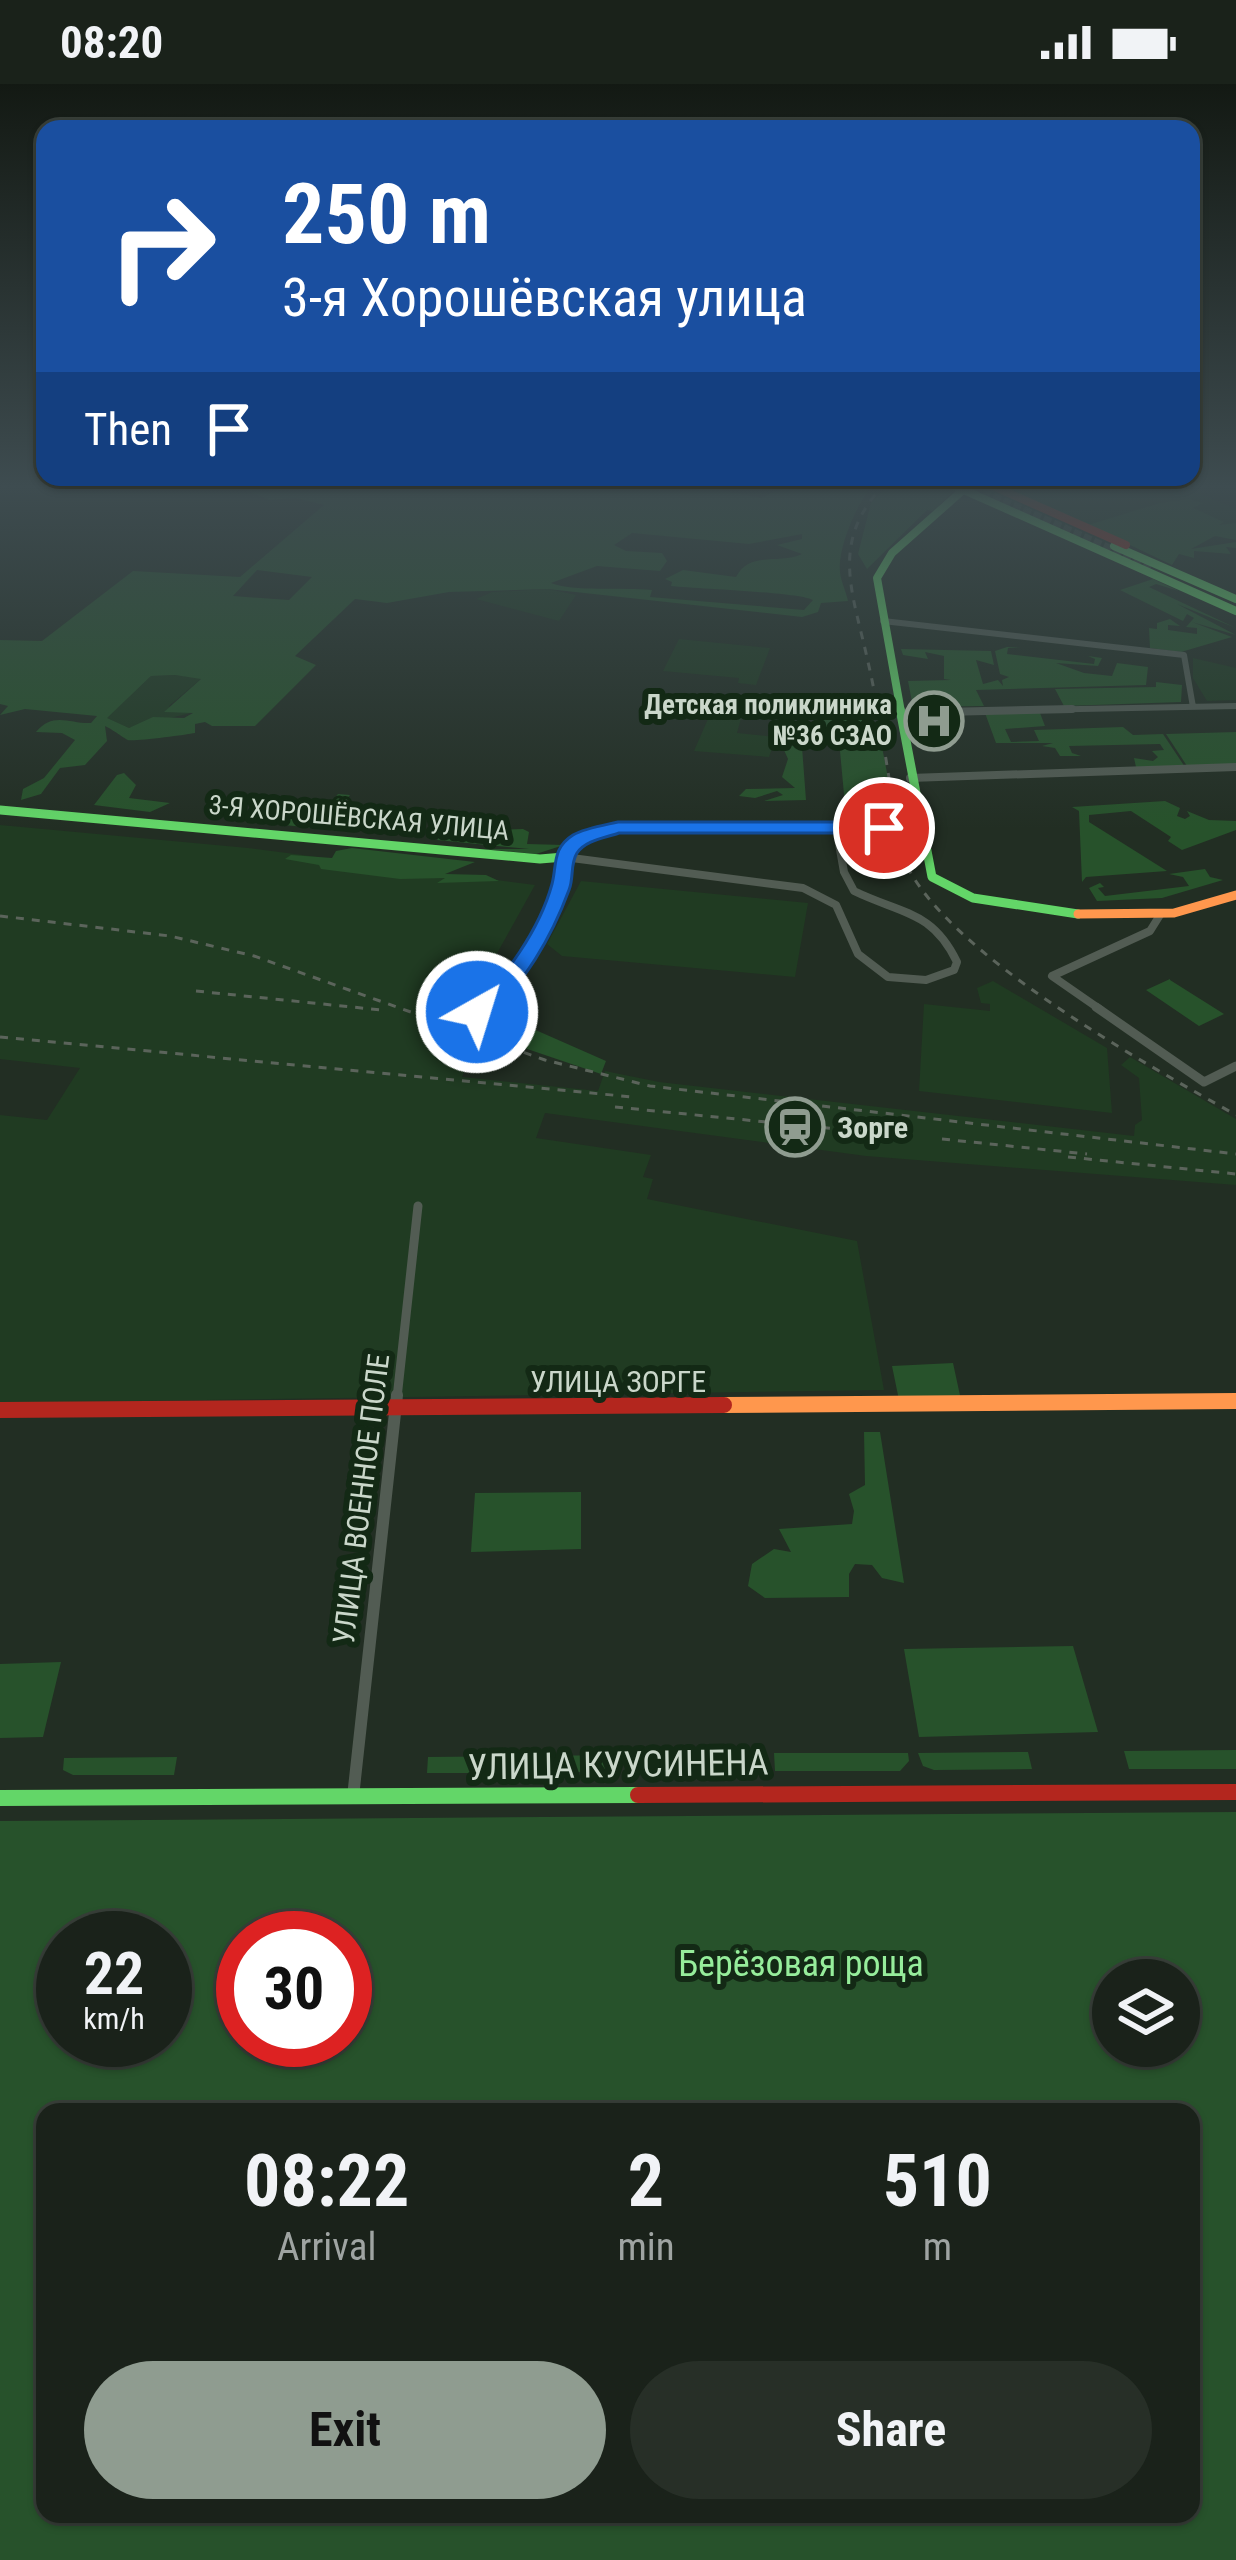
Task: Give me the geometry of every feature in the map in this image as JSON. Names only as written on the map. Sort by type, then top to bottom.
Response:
[{"type":"street","points":[[879,599],[927,867],[942,886],[971,899],[1108,914],[1160,915],[1236,895]]},
{"type":"street","points":[[883,621],[1184,655],[1193,707]]},
{"type":"street","points":[[899,713],[1236,706]]},
{"type":"street","points":[[910,778],[1236,767]]},
{"type":"street","name":"3-Я ХОРОШЁВСКАЯ УЛИЦА","points":[[0,810],[540,859],[564,857]]},
{"type":"street","points":[[477,1012],[499,995],[533,944],[562,885],[564,857],[579,840],[618,827],[920,829]]},
{"type":"street","points":[[564,857],[816,892],[841,912],[859,954],[888,977],[926,980],[956,967],[953,951],[918,913],[854,891],[844,872],[836,827]]},
{"type":"street","points":[[1160,915],[1150,931],[1052,976],[1204,1082],[1236,1066]]},
{"type":"street","name":"УЛИЦА ВОЕННОЕ ПОЛЕ","points":[[353,1797],[418,1206]]},
{"type":"street","name":"УЛИЦА ЗОРГЕ","points":[[0,1410],[1236,1400]]},
{"type":"street","name":"УЛИЦА КУУСИНЕНА","points":[[0,1798],[1236,1792]]},
{"type":"shaded area","points":[[477,599],[574,599],[559,621]]},
{"type":"shaded area","points":[[679,639],[770,648],[756,685],[738,683],[739,678],[663,671]]},
{"type":"shaded area","points":[[1193,658],[1236,668],[1236,700],[1207,701],[1193,678]]},
{"type":"shaded area","points":[[151,676],[202,678],[169,706],[170,712],[195,712],[129,728],[106,718]]},
{"type":"shaded area","points":[[711,712],[742,715],[737,733],[776,737],[769,757],[694,751]]},
{"type":"shaded area","points":[[0,825],[248,848],[535,885],[448,1042],[475,1046],[462,1077],[598,1091],[605,1071],[659,1082],[1134,1136],[1135,1125],[1142,1120],[1139,1078],[1121,1065],[1130,1057],[1236,1119],[1236,1185],[866,1156],[545,1113],[536,1138],[651,1155],[643,1177],[653,1179],[647,1199],[857,1241],[884,1390],[0,1403],[0,1115],[47,1120],[80,1068],[0,1059]]},
{"type":"shaded area","points":[[581,881],[808,903],[795,977],[562,956],[547,944]]},
{"type":"shaded area","points":[[993,981],[1107,1048],[1112,1113],[919,1091],[924,1004],[990,1011],[990,1004],[981,1003],[977,988]]},
{"type":"green space","points":[[97,599],[412,599],[387,603],[355,599],[295,656],[316,665],[255,726],[205,722],[195,724],[195,733],[131,740],[105,726],[107,741],[85,765],[60,768],[41,794],[21,800],[23,789],[44,778],[75,740],[62,733],[36,732],[49,722],[91,723],[97,716],[25,709],[0,715],[8,706],[0,704],[0,640],[42,641]],"holes":[[[151,676],[201,679],[164,712],[193,713],[184,718],[153,717],[129,728],[107,718]]]},
{"type":"green space","points":[[635,599],[804,610],[813,600],[809,599],[847,599],[821,603],[818,612],[802,617]]},
{"type":"green space","points":[[1137,599],[1174,599],[1236,628],[1177,604],[1236,635],[1192,622],[1232,637],[1181,652],[1150,648],[1149,628],[1157,629],[1157,623],[1170,619],[1180,626],[1168,625],[1168,630],[1197,634],[1197,628],[1186,627],[1194,618],[1187,614],[1183,621]]},
{"type":"green space","points":[[1007,647],[1021,648],[1008,648],[1007,654],[1094,664],[1095,659],[1088,656],[1102,658],[1098,666],[1056,663],[1084,673],[1112,676],[1117,663],[1148,667],[1146,685],[976,690],[984,706],[913,707],[908,681],[951,680],[944,679],[944,656],[903,655],[901,649],[991,651],[994,665],[976,660],[983,684],[998,680],[1003,686],[1002,680],[1009,677],[1000,674],[995,651]]},
{"type":"green space","points":[[1156,682],[1182,685],[1181,702],[1064,706],[1055,689],[1156,687]]},
{"type":"green space","points":[[838,698],[854,699],[841,712],[851,717],[852,709],[862,708],[862,721],[854,733],[845,724],[836,724],[835,735],[860,736],[867,726],[878,726],[888,778],[887,811],[857,816],[845,805],[840,751],[820,732],[819,718],[836,712]]},
{"type":"green space","points":[[985,713],[1040,713],[1045,726],[1005,729],[1011,742],[1039,741],[1034,730],[1123,727],[1133,735],[1163,734],[1185,767],[1136,767],[1134,758],[1153,761],[1158,757],[1152,751],[1164,750],[1160,744],[1069,746],[1081,756],[1060,756],[1055,748],[1042,746],[1053,743],[996,743]]},
{"type":"green space","points":[[794,727],[804,730],[793,744],[802,747],[806,800],[764,801],[783,795],[777,791],[755,798],[739,796],[746,789],[795,788],[782,777],[788,759],[784,750],[793,745],[789,734]]},
{"type":"green space","points":[[1236,732],[1236,764],[1187,766],[1166,734]]},
{"type":"green space","points":[[124,773],[136,785],[129,798],[170,803],[150,812],[94,805],[117,775]]},
{"type":"green space","points":[[338,794],[350,795],[324,829],[264,823],[269,817],[283,817],[272,813],[277,807],[324,805]]},
{"type":"green space","points":[[1165,801],[1180,808],[1177,816],[1185,819],[1190,816],[1187,811],[1209,820],[1236,821],[1236,830],[1182,850],[1168,841],[1171,837],[1131,811],[1089,815],[1089,822],[1167,871],[1086,877],[1082,882],[1079,811],[1072,807]]},
{"type":"green space","points":[[445,831],[529,832],[527,844],[564,845],[536,854],[484,849],[529,849],[437,840]]},
{"type":"green space","points":[[352,848],[475,862],[445,874],[486,875],[499,881],[437,883],[445,878],[400,879],[321,869],[285,859],[291,855],[332,858],[336,851]]},
{"type":"green space","points":[[1205,869],[1210,877],[1223,880],[1162,898],[1097,901],[1089,888],[1100,883],[1104,887],[1098,888],[1105,896],[1189,886],[1183,877],[1169,874]]},
{"type":"green space","points":[[1170,979],[1224,1014],[1199,1026],[1146,990]]},
{"type":"green space","points":[[513,994],[527,997],[517,1014],[531,1028],[606,1061],[601,1074],[483,1034],[502,1000]]},
{"type":"green space","points":[[953,1363],[961,1400],[899,1400],[892,1366]]},
{"type":"green space","points":[[864,1432],[880,1432],[904,1583],[882,1578],[872,1565],[855,1564],[849,1574],[849,1597],[765,1598],[748,1586],[752,1564],[774,1549],[791,1552],[779,1529],[852,1524],[849,1494],[865,1485]]},
{"type":"green space","points":[[581,1492],[581,1549],[471,1552],[475,1493]]},
{"type":"green space","points":[[1073,1646],[1098,1732],[919,1737],[904,1649]]},
{"type":"green space","points":[[61,1662],[43,1737],[0,1738],[0,1664]]},
{"type":"green space","points":[[1236,1750],[1236,1769],[1129,1769],[1124,1751]]},
{"type":"green space","points":[[1028,1752],[1032,1769],[934,1770],[923,1766],[918,1753]]},
{"type":"green space","points":[[774,1753],[908,1753],[909,1761],[900,1771],[775,1771]]},
{"type":"green space","points":[[619,1755],[619,1771],[612,1772],[555,1772],[555,1764],[518,1764],[517,1758],[500,1758],[499,1773],[427,1773],[428,1757]]},
{"type":"green space","points":[[177,1757],[174,1775],[73,1775],[63,1770],[64,1758]]},
{"type":"green space","name":"Берёзовая роща","points":[[1236,1812],[1236,2560],[0,2560],[0,1821]]},
{"type":"railway","points":[[854,599],[899,841],[904,860],[927,896],[961,932],[1052,1004],[1236,1115]]},
{"type":"railway","points":[[0,916],[170,936],[254,956],[545,1060],[650,1086],[1236,1154]]},
{"type":"railway","points":[[196,991],[381,1010]]},
{"type":"railway","points":[[0,1037],[633,1097]]},
{"type":"railway","points":[[615,1107],[888,1134]]},
{"type":"railway","points":[[942,1139],[1087,1154]]},
{"type":"railway","points":[[1068,1157],[1236,1174]]},
{"type":"traffic: fast","points":[[881,599],[932,877],[973,898],[1078,914]]},
{"type":"traffic: fast","points":[[1208,599],[1236,611]]},
{"type":"traffic: fast","points":[[0,810],[540,859],[564,857],[588,837]]},
{"type":"traffic: fast","points":[[0,1798],[638,1795]]},
{"type":"traffic: slow","points":[[588,837],[618,827],[919,828]]},
{"type":"traffic: slow","points":[[1078,914],[1174,913],[1236,895]]},
{"type":"traffic: slow","points":[[724,1405],[1236,1401]]},
{"type":"traffic: jam","points":[[0,1410],[724,1405]]},
{"type":"traffic: jam","points":[[638,1795],[1236,1792]]},
{"type":"place","name":"Детская поликлиника №36 СЗАО","points":[[934,721]]},
{"type":"place","name":"Зорге","points":[[795,1127]]},
{"type":"route","points":[[477,1012],[499,995],[533,944],[562,885],[564,857],[579,840],[618,827],[884,828]]}]
